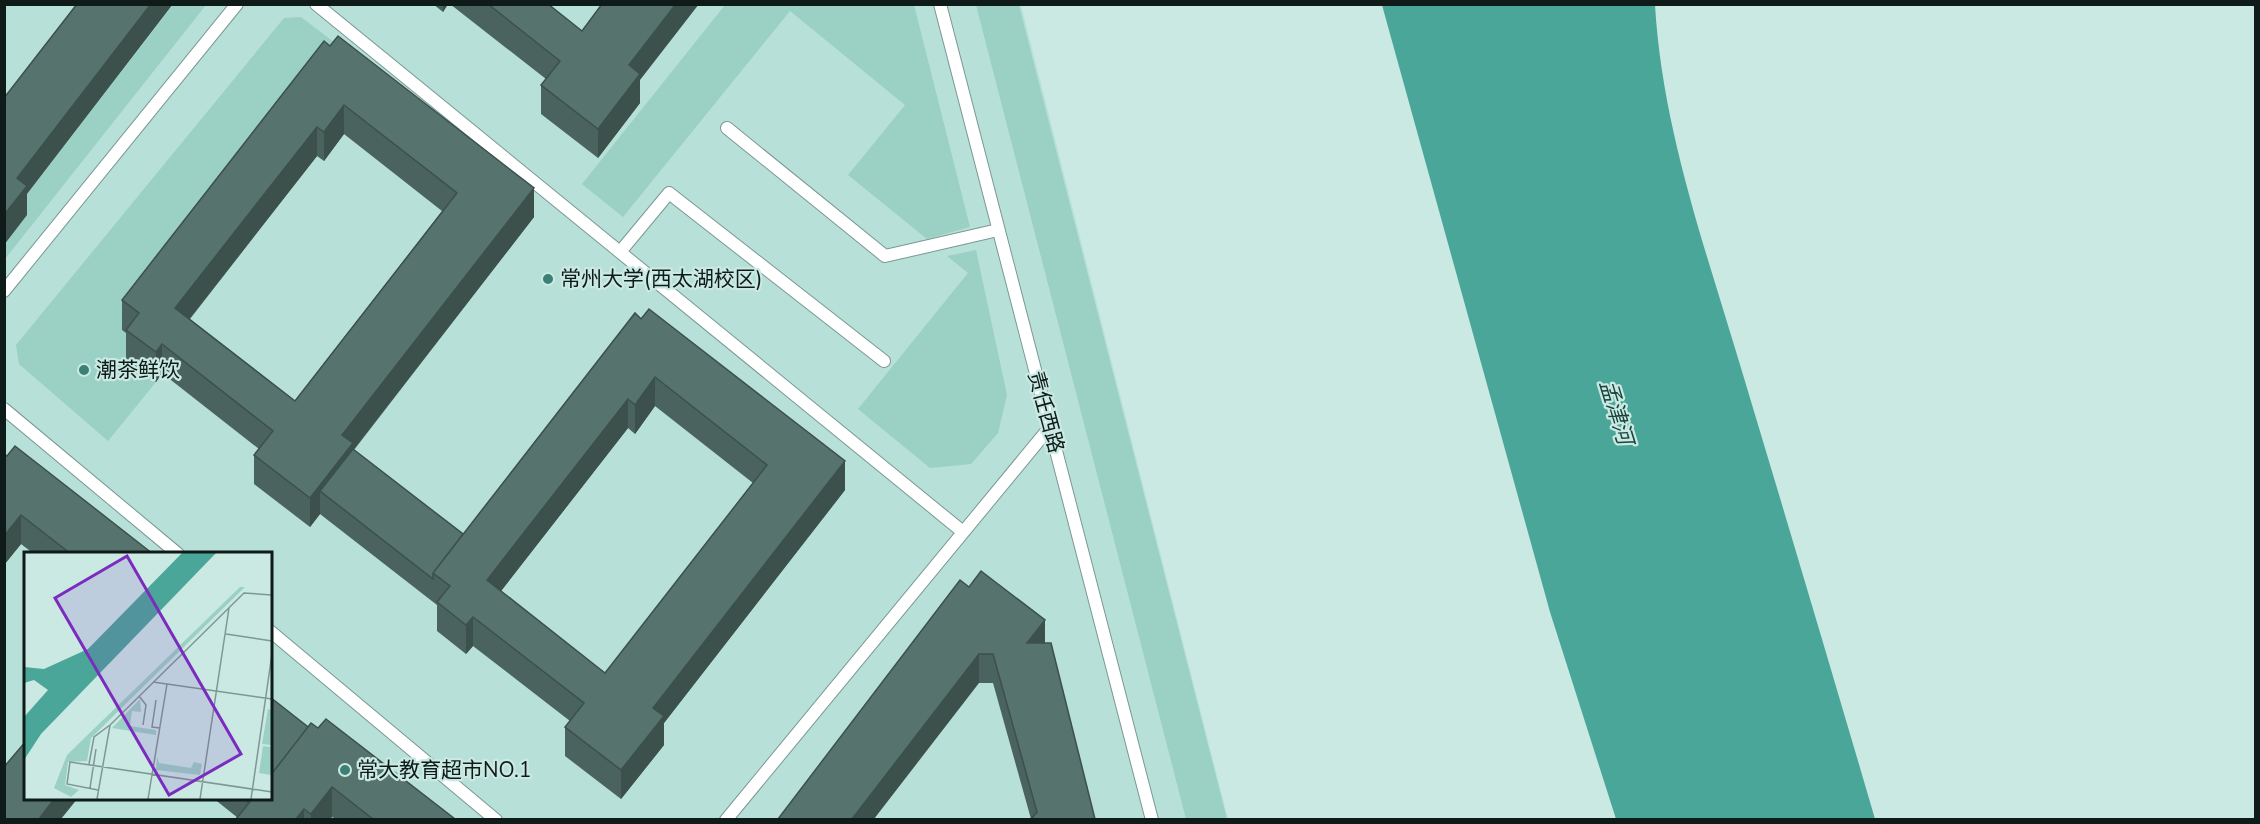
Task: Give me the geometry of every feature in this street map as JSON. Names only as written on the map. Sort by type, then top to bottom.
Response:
[{"type":"lane","points":[[4,291],[237,4]]},
{"type":"lane","points":[[316,4],[963,532]]},
{"type":"lane","name":"责任西路","points":[[940,4],[1152,819]]},
{"type":"lane","points":[[727,128],[885,256],[998,230]]},
{"type":"lane","points":[[620,252],[669,193],[884,362]]},
{"type":"lane","points":[[4,409],[176,552]]},
{"type":"lane","points":[[726,819],[1050,427]]},
{"type":"lane","points":[[272,633],[496,819]]},
{"type":"shaded area","name":"常州大学(西太湖校区)","points":[[5,5],[1021,5],[1228,819],[5,820]]},
{"type":"shaded area","points":[[173,5],[206,5],[5,259],[5,245],[17,207]]},
{"type":"shaded area","points":[[725,5],[914,5],[970,227],[927,239],[848,175],[905,105],[790,11],[623,217],[582,184]]},
{"type":"shaded area","points":[[976,5],[1019,5],[1227,819],[1186,819]]},
{"type":"shaded area","points":[[301,17],[389,84],[338,66],[126,359],[156,382],[108,441],[19,364],[16,345],[284,18]]},
{"type":"shaded area","points":[[976,250],[1007,395],[998,433],[971,464],[930,468],[858,409],[968,273],[947,256]]},
{"type":"water","name":"孟津河","points":[[1382,5],[1655,5],[1666,94],[1686,183],[1875,819],[1616,819],[1550,612]]},
{"type":"building","points":[[77,4],[151,4],[17,178],[27,186],[4,215],[4,98]]},
{"type":"building","points":[[488,4],[548,4],[582,31],[602,4],[676,4],[629,65],[640,74],[598,129],[541,85],[560,61]]},
{"type":"building","points":[[338,36],[534,188],[342,435],[353,443],[310,498],[254,455],[273,431],[162,344],[156,352],[126,330],[139,313],[122,300],[324,41],[330,46]],"holes":[[[344,105],[457,193],[295,401],[175,308],[317,127],[324,132]]]},
{"type":"building","points":[[649,309],[845,461],[653,708],[664,716],[621,770],[565,727],[584,703],[473,617],[466,625],[437,602],[450,586],[433,573],[635,313],[641,319]],"holes":[[[655,377],[767,465],[605,673],[487,580],[628,399],[635,405]]]},
{"type":"building","points":[[15,446],[150,552],[68,552],[21,515],[4,536],[4,454],[7,456]]},
{"type":"building","points":[[353,449],[463,534],[433,573],[433,579],[320,491]]},
{"type":"building","points":[[981,571],[1045,620],[1027,643],[1051,643],[1095,819],[1031,819],[1037,812],[993,654],[979,654],[852,819],[778,819],[960,580],[969,587]]},
{"type":"building","points":[[272,699],[308,727],[272,773]]},
{"type":"building","points":[[326,719],[455,819],[373,819],[332,787],[311,814],[304,809],[296,819],[236,819],[251,800],[272,800],[272,773],[311,723],[318,728]]},
{"type":"building","points":[[24,743],[24,800],[53,800],[39,819],[4,819],[4,767]]},
{"type":"place","name":"常州大学(西太湖校区)","points":[[548,279]]},
{"type":"place","name":"潮茶鲜饮","points":[[84,370]]},
{"type":"place","name":"常大教育超市NO.1","points":[[345,770]]}]
